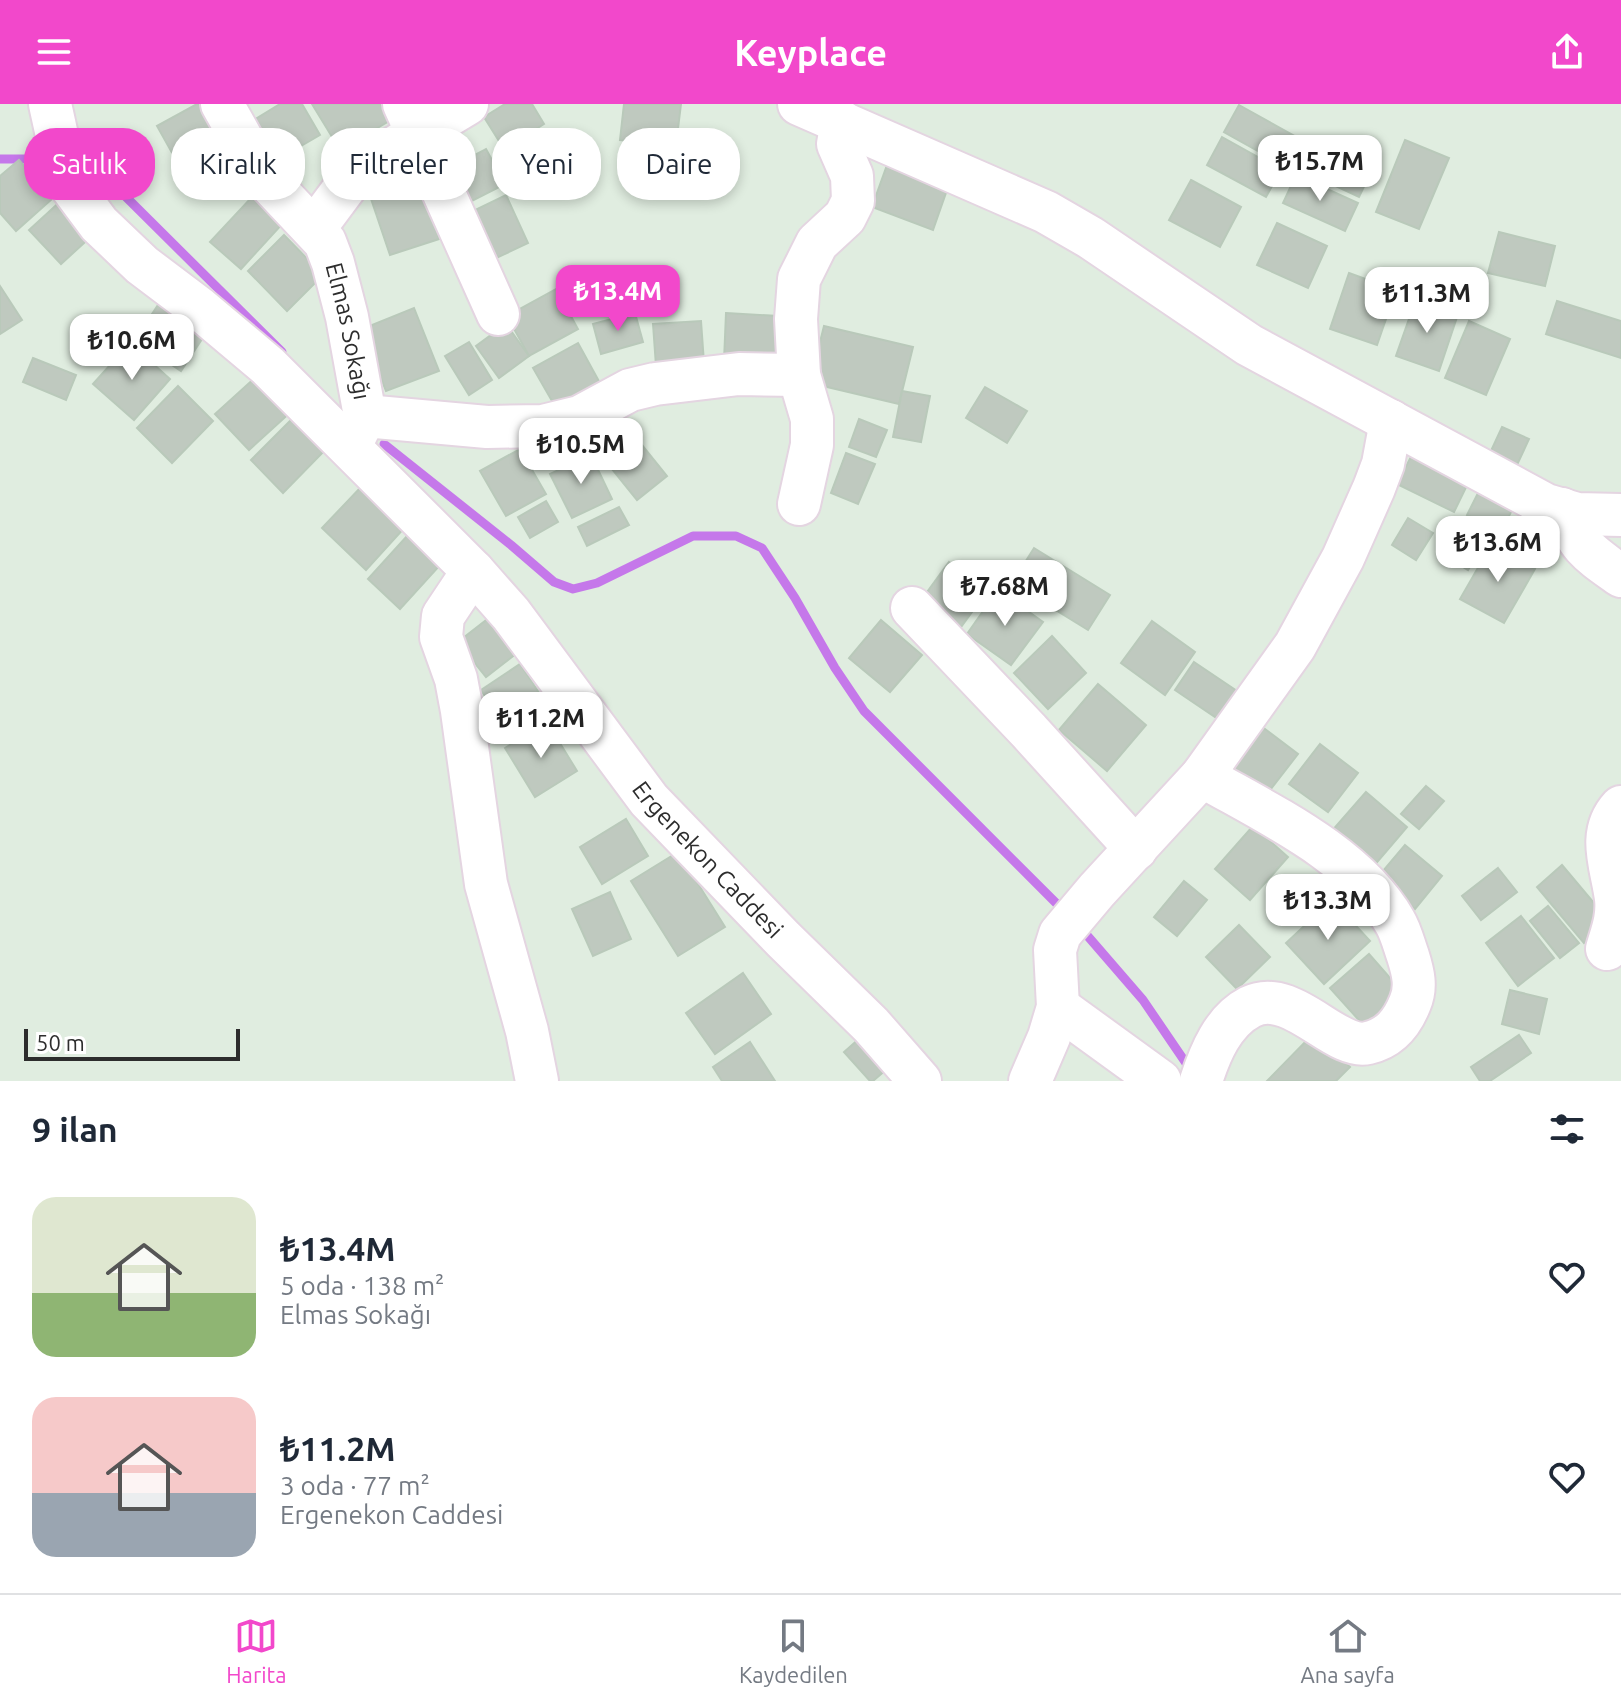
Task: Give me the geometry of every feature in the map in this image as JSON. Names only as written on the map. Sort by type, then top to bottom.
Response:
[{"type":"street","name":"Ergenekon Caddesi","points":[[50,104],[67,181],[99,224],[142,265],[357,432],[518,624],[649,800],[871,1025],[920,1081]]},
{"type":"street","name":"Elmas Sokağı","points":[[222,104],[262,175],[325,242],[339,283],[357,432]]},
{"type":"street","points":[[314,229],[333,201],[411,118],[467,104]]},
{"type":"street","points":[[799,104],[1046,212],[1091,238],[1249,345],[1546,505],[1577,514],[1621,515]]},
{"type":"street","points":[[411,118],[498,314]]},
{"type":"street","points":[[799,504],[812,445],[812,419],[799,375],[796,319],[799,279],[817,243],[845,217],[853,201],[852,176],[838,144],[842,122]]},
{"type":"street","points":[[357,432],[543,426],[580,417],[630,390],[655,384],[739,374],[799,375]]},
{"type":"street","points":[[1030,1081],[1058,1007],[1055,950],[1060,934],[1202,776],[1295,646],[1343,558],[1383,464],[1391,421]]},
{"type":"street","points":[[1562,509],[1577,541],[1621,576]]},
{"type":"street","points":[[473,571],[443,616],[441,637],[456,679],[462,711],[486,884],[527,1031],[537,1081]]},
{"type":"street","points":[[912,608],[1136,849]]},
{"type":"street","points":[[1201,1081],[1215,1042],[1251,1006],[1270,1003],[1295,1009],[1345,1039],[1364,1045],[1383,1039],[1397,1027],[1412,1000],[1414,977],[1397,924],[1381,900],[1301,833],[1202,776]]},
{"type":"street","points":[[1607,949],[1617,917],[1606,835],[1615,813],[1621,807]]},
{"type":"street","points":[[1058,1007],[1160,1081]]},
{"type":"building","points":[[197,104],[208,104],[221,128],[171,128],[171,151],[157,126]]},
{"type":"building","points":[[280,104],[302,104],[320,135],[305,144],[305,128],[259,128],[254,120]]},
{"type":"building","points":[[312,104],[381,104],[391,120],[377,128],[327,128]]},
{"type":"building","points":[[505,104],[532,104],[544,124],[538,128],[492,130],[484,117]]},
{"type":"building","points":[[624,104],[681,104],[678,128],[621,128]]},
{"type":"building","points":[[1239,105],[1298,138],[1283,165],[1224,132]]},
{"type":"building","points":[[1222,137],[1281,170],[1266,197],[1207,165]]},
{"type":"building","points":[[1311,139],[1373,168],[1359,197],[1297,168]]},
{"type":"building","points":[[1405,140],[1449,158],[1419,229],[1376,212]]},
{"type":"building","points":[[486,149],[492,160],[492,191],[476,199],[476,154]]},
{"type":"building","points":[[19,160],[24,166],[24,200],[51,200],[16,231],[0,213],[0,176]]},
{"type":"building","points":[[887,165],[948,187],[933,230],[872,207]]},
{"type":"building","points":[[1296,175],[1358,203],[1345,231],[1283,203]]},
{"type":"building","points":[[1191,180],[1241,207],[1220,247],[1169,220]]},
{"type":"building","points":[[64,200],[95,233],[61,264],[29,230]]},
{"type":"building","points":[[249,200],[257,200],[283,223],[241,269],[210,242]]},
{"type":"building","points":[[371,200],[426,200],[439,239],[390,255]]},
{"type":"building","points":[[496,200],[508,200],[528,243],[490,261],[467,214]]},
{"type":"building","points":[[1277,223],[1327,246],[1308,288],[1257,265]]},
{"type":"building","points":[[1499,232],[1555,246],[1545,286],[1488,273]]},
{"type":"building","points":[[284,235],[323,275],[287,311],[248,271]]},
{"type":"building","points":[[1349,273],[1396,290],[1377,345],[1330,329]]},
{"type":"building","points":[[0,286],[22,320],[0,334]]},
{"type":"building","points":[[556,289],[578,329],[529,356],[507,316]]},
{"type":"building","points":[[1416,299],[1458,314],[1439,371],[1396,356]]},
{"type":"building","points":[[1557,301],[1621,321],[1621,358],[1546,334]]},
{"type":"building","points":[[158,305],[204,336],[181,371],[135,340]]},
{"type":"building","points":[[414,308],[439,371],[386,391],[362,329]]},
{"type":"building","points":[[635,313],[643,342],[601,354],[593,324]]},
{"type":"building","points":[[726,313],[778,316],[775,363],[724,361]]},
{"type":"building","points":[[701,321],[704,363],[656,366],[653,324]]},
{"type":"building","points":[[1469,321],[1510,339],[1486,395],[1445,378]]},
{"type":"building","points":[[506,324],[529,356],[499,378],[476,346]]},
{"type":"building","points":[[824,326],[913,347],[899,404],[810,383]]},
{"type":"building","points":[[469,342],[492,380],[469,395],[445,356]]},
{"type":"building","points":[[130,343],[170,379],[134,420],[93,384]]},
{"type":"building","points":[[578,343],[600,383],[556,408],[533,368]]},
{"type":"building","points":[[33,358],[76,375],[66,400],[23,382]]},
{"type":"building","points":[[259,374],[293,410],[249,450],[215,414]]},
{"type":"building","points":[[178,386],[213,421],[172,463],[137,428]]},
{"type":"building","points":[[985,387],[1027,411],[1007,443],[966,418]]},
{"type":"building","points":[[902,391],[930,396],[921,442],[893,437]]},
{"type":"building","points":[[297,414],[329,446],[283,493],[251,460]]},
{"type":"building","points":[[859,419],[887,430],[876,457],[849,447]]},
{"type":"building","points":[[1502,427],[1529,439],[1517,465],[1490,453]]},
{"type":"building","points":[[629,429],[667,476],[637,500],[599,453]]},
{"type":"building","points":[[1417,445],[1473,473],[1454,512],[1397,484]]},
{"type":"building","points":[[520,449],[546,494],[506,516],[480,471]]},
{"type":"building","points":[[846,453],[875,464],[858,504],[831,493]]},
{"type":"building","points":[[591,455],[612,499],[572,518],[550,474]]},
{"type":"building","points":[[363,485],[406,526],[366,570],[322,528]]},
{"type":"building","points":[[1479,491],[1513,508],[1501,532],[1467,515]]},
{"type":"building","points":[[546,501],[558,522],[530,538],[518,517]]},
{"type":"building","points":[[619,507],[629,525],[587,546],[578,527]]},
{"type":"building","points":[[1408,518],[1433,533],[1416,560],[1392,545]]},
{"type":"building","points":[[1451,533],[1480,550],[1468,570],[1439,552]]},
{"type":"building","points":[[408,535],[440,565],[400,609],[368,579]]},
{"type":"building","points":[[1491,545],[1535,569],[1504,623],[1460,599]]},
{"type":"building","points":[[1034,548],[1110,595],[1088,630],[1012,583]]},
{"type":"building","points":[[949,562],[988,590],[961,627],[922,599]]},
{"type":"building","points":[[998,590],[1043,622],[1011,665],[967,634]]},
{"type":"building","points":[[494,614],[521,650],[486,677],[458,642]]},
{"type":"building","points":[[881,620],[922,655],[890,692],[849,658]]},
{"type":"building","points":[[1152,621],[1195,652],[1165,695],[1121,663]]},
{"type":"building","points":[[1052,636],[1086,673],[1048,709],[1014,673]]},
{"type":"building","points":[[1194,662],[1240,693],[1221,721],[1175,690]]},
{"type":"building","points":[[520,664],[547,705],[508,731],[481,690]]},
{"type":"building","points":[[1098,684],[1146,725],[1107,771],[1059,730]]},
{"type":"building","points":[[547,722],[577,771],[535,797],[505,748]]},
{"type":"building","points":[[1257,723],[1298,754],[1267,794],[1226,763]]},
{"type":"building","points":[[1320,744],[1358,773],[1328,812],[1289,784]]},
{"type":"building","points":[[1426,786],[1444,801],[1419,829],[1401,814]]},
{"type":"building","points":[[1366,792],[1407,827],[1372,868],[1331,832]]},
{"type":"building","points":[[626,819],[648,856],[602,884],[580,847]]},
{"type":"building","points":[[1253,826],[1288,857],[1250,900],[1215,869]]},
{"type":"building","points":[[1405,845],[1442,876],[1415,909],[1377,878]]},
{"type":"building","points":[[678,852],[725,927],[678,956],[631,881]]},
{"type":"building","points":[[1562,865],[1609,921],[1584,943],[1537,887]]},
{"type":"building","points":[[1498,868],[1517,892],[1481,920],[1462,896]]},
{"type":"building","points":[[1184,881],[1207,900],[1177,936],[1154,917]]},
{"type":"building","points":[[610,892],[631,939],[593,956],[572,909]]},
{"type":"building","points":[[1332,900],[1370,941],[1324,984],[1286,943]]},
{"type":"building","points":[[1548,906],[1579,943],[1560,958],[1530,921]]},
{"type":"building","points":[[1521,916],[1554,958],[1518,986],[1486,943]]},
{"type":"building","points":[[1239,925],[1270,957],[1237,989],[1206,957]]},
{"type":"building","points":[[1369,954],[1404,994],[1366,1028],[1330,988]]},
{"type":"building","points":[[743,973],[771,1014],[715,1054],[686,1013]]},
{"type":"building","points":[[1510,990],[1547,999],[1539,1034],[1502,1024]]},
{"type":"building","points":[[1315,1032],[1350,1067],[1336,1081],[1267,1081]]},
{"type":"building","points":[[1519,1035],[1531,1053],[1490,1081],[1480,1081],[1471,1067]]},
{"type":"building","points":[[860,1038],[887,1069],[873,1081],[844,1052]]},
{"type":"building","points":[[750,1042],[775,1081],[722,1081],[713,1067]]},
{"type":"waterway","points":[[0,159],[24,159]]},
{"type":"waterway","points":[[129,200],[282,352]]},
{"type":"waterway","points":[[384,444],[554,582],[573,589],[597,583],[693,536],[736,536],[762,548],[864,711],[1066,913]]},
{"type":"waterway","points":[[1079,926],[1143,1000],[1190,1069]]}]
